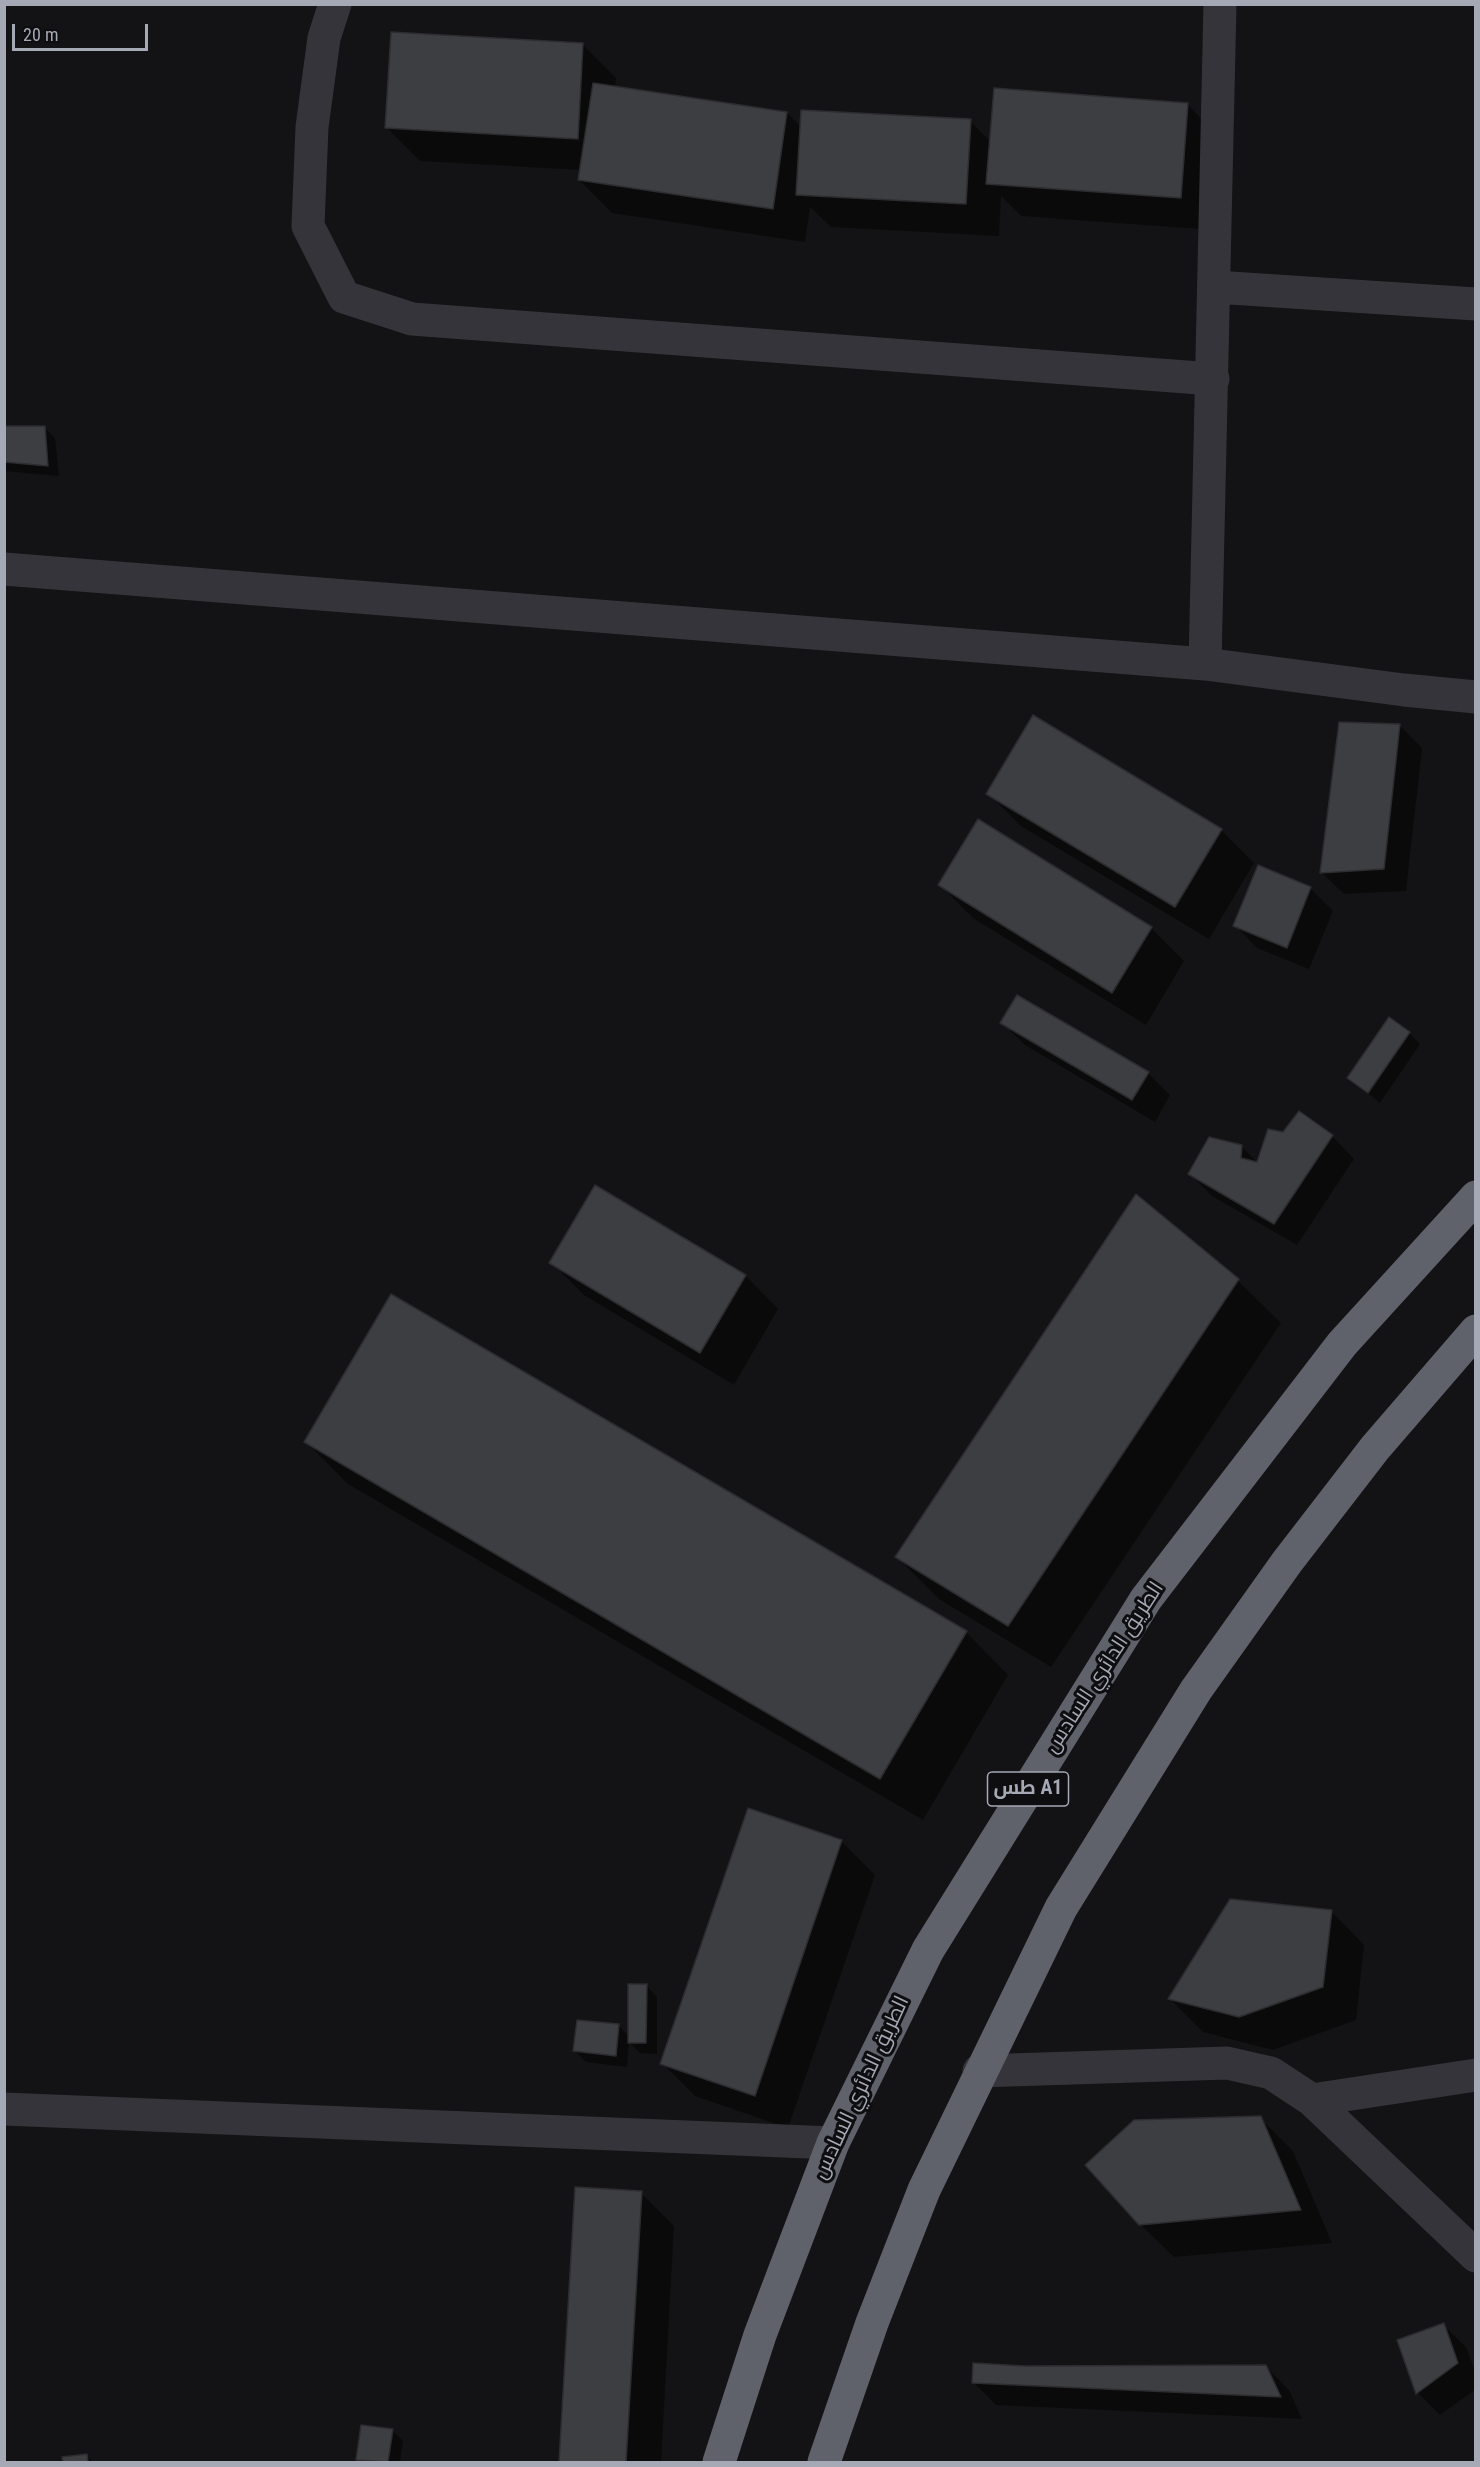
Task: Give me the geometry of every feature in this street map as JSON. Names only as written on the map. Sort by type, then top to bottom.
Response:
[{"type":"highway","name":"الطريق الدائري السادس","points":[[719,2463],[760,2335],[833,2143],[928,1950],[1146,1599],[1342,1344],[1476,1197]]},
{"type":"highway","points":[[824,2463],[873,2323],[924,2190],[979,2071],[1061,1908],[1196,1690],[1287,1562],[1354,1474],[1476,1330]]},
{"type":"street","points":[[334,4],[324,38],[312,127],[308,226],[345,297],[412,319],[1213,379]]},
{"type":"street","points":[[1205,664],[1220,4]]},
{"type":"street","points":[[1215,287],[1476,304]]},
{"type":"street","points":[[4,569],[1205,664],[1476,697]]},
{"type":"street","points":[[979,2071],[1227,2063],[1271,2073],[1312,2100],[1476,2256]]},
{"type":"street","points":[[1312,2100],[1476,2076]]},
{"type":"street","points":[[4,2109],[833,2143]]},
{"type":"building","points":[[391,32],[583,43],[578,139],[385,128]]},
{"type":"building","points":[[593,83],[787,112],[773,209],[578,180]]},
{"type":"building","points":[[994,88],[1188,103],[1181,198],[986,184]]},
{"type":"building","points":[[801,110],[971,119],[966,204],[796,195]]},
{"type":"building","points":[[4,426],[45,426],[48,466],[4,462]]},
{"type":"building","points":[[1033,715],[1222,829],[1175,907],[986,794]]},
{"type":"building","points":[[1339,722],[1400,724],[1384,869],[1320,873]]},
{"type":"building","points":[[978,819],[1152,927],[1112,993],[938,885]]},
{"type":"building","points":[[1258,865],[1311,887],[1287,948],[1233,926]]},
{"type":"building","points":[[1017,995],[1149,1072],[1132,1100],[1000,1023]]},
{"type":"building","points":[[1389,1017],[1410,1032],[1368,1093],[1347,1078]]},
{"type":"building","points":[[1299,1111],[1333,1135],[1274,1224],[1188,1174],[1209,1137],[1242,1145],[1241,1158],[1257,1162],[1268,1129],[1283,1132]]},
{"type":"building","points":[[595,1185],[746,1275],[700,1353],[549,1263]]},
{"type":"building","points":[[1136,1194],[1239,1279],[1008,1626],[895,1557]]},
{"type":"building","points":[[391,1294],[967,1631],[880,1779],[304,1442]]},
{"type":"building","points":[[748,1808],[842,1840],[755,2096],[660,2064]]},
{"type":"building","points":[[1230,1899],[1332,1910],[1323,1987],[1239,2017],[1168,1999]]},
{"type":"building","points":[[628,1984],[647,1984],[646,2043],[628,2043]]},
{"type":"building","points":[[577,2020],[619,2024],[616,2056],[573,2051]]},
{"type":"building","points":[[1261,2116],[1301,2210],[1139,2225],[1085,2165],[1134,2120]]},
{"type":"building","points":[[575,2187],[642,2191],[626,2462],[559,2462]]},
{"type":"building","points":[[1444,2323],[1458,2363],[1416,2394],[1397,2340]]},
{"type":"building","points":[[973,2363],[1025,2366],[1266,2365],[1281,2397],[972,2383]]},
{"type":"building","points":[[361,2425],[393,2429],[388,2462],[356,2460]]},
{"type":"building","points":[[87,2454],[88,2462],[63,2462],[62,2457]]}]
